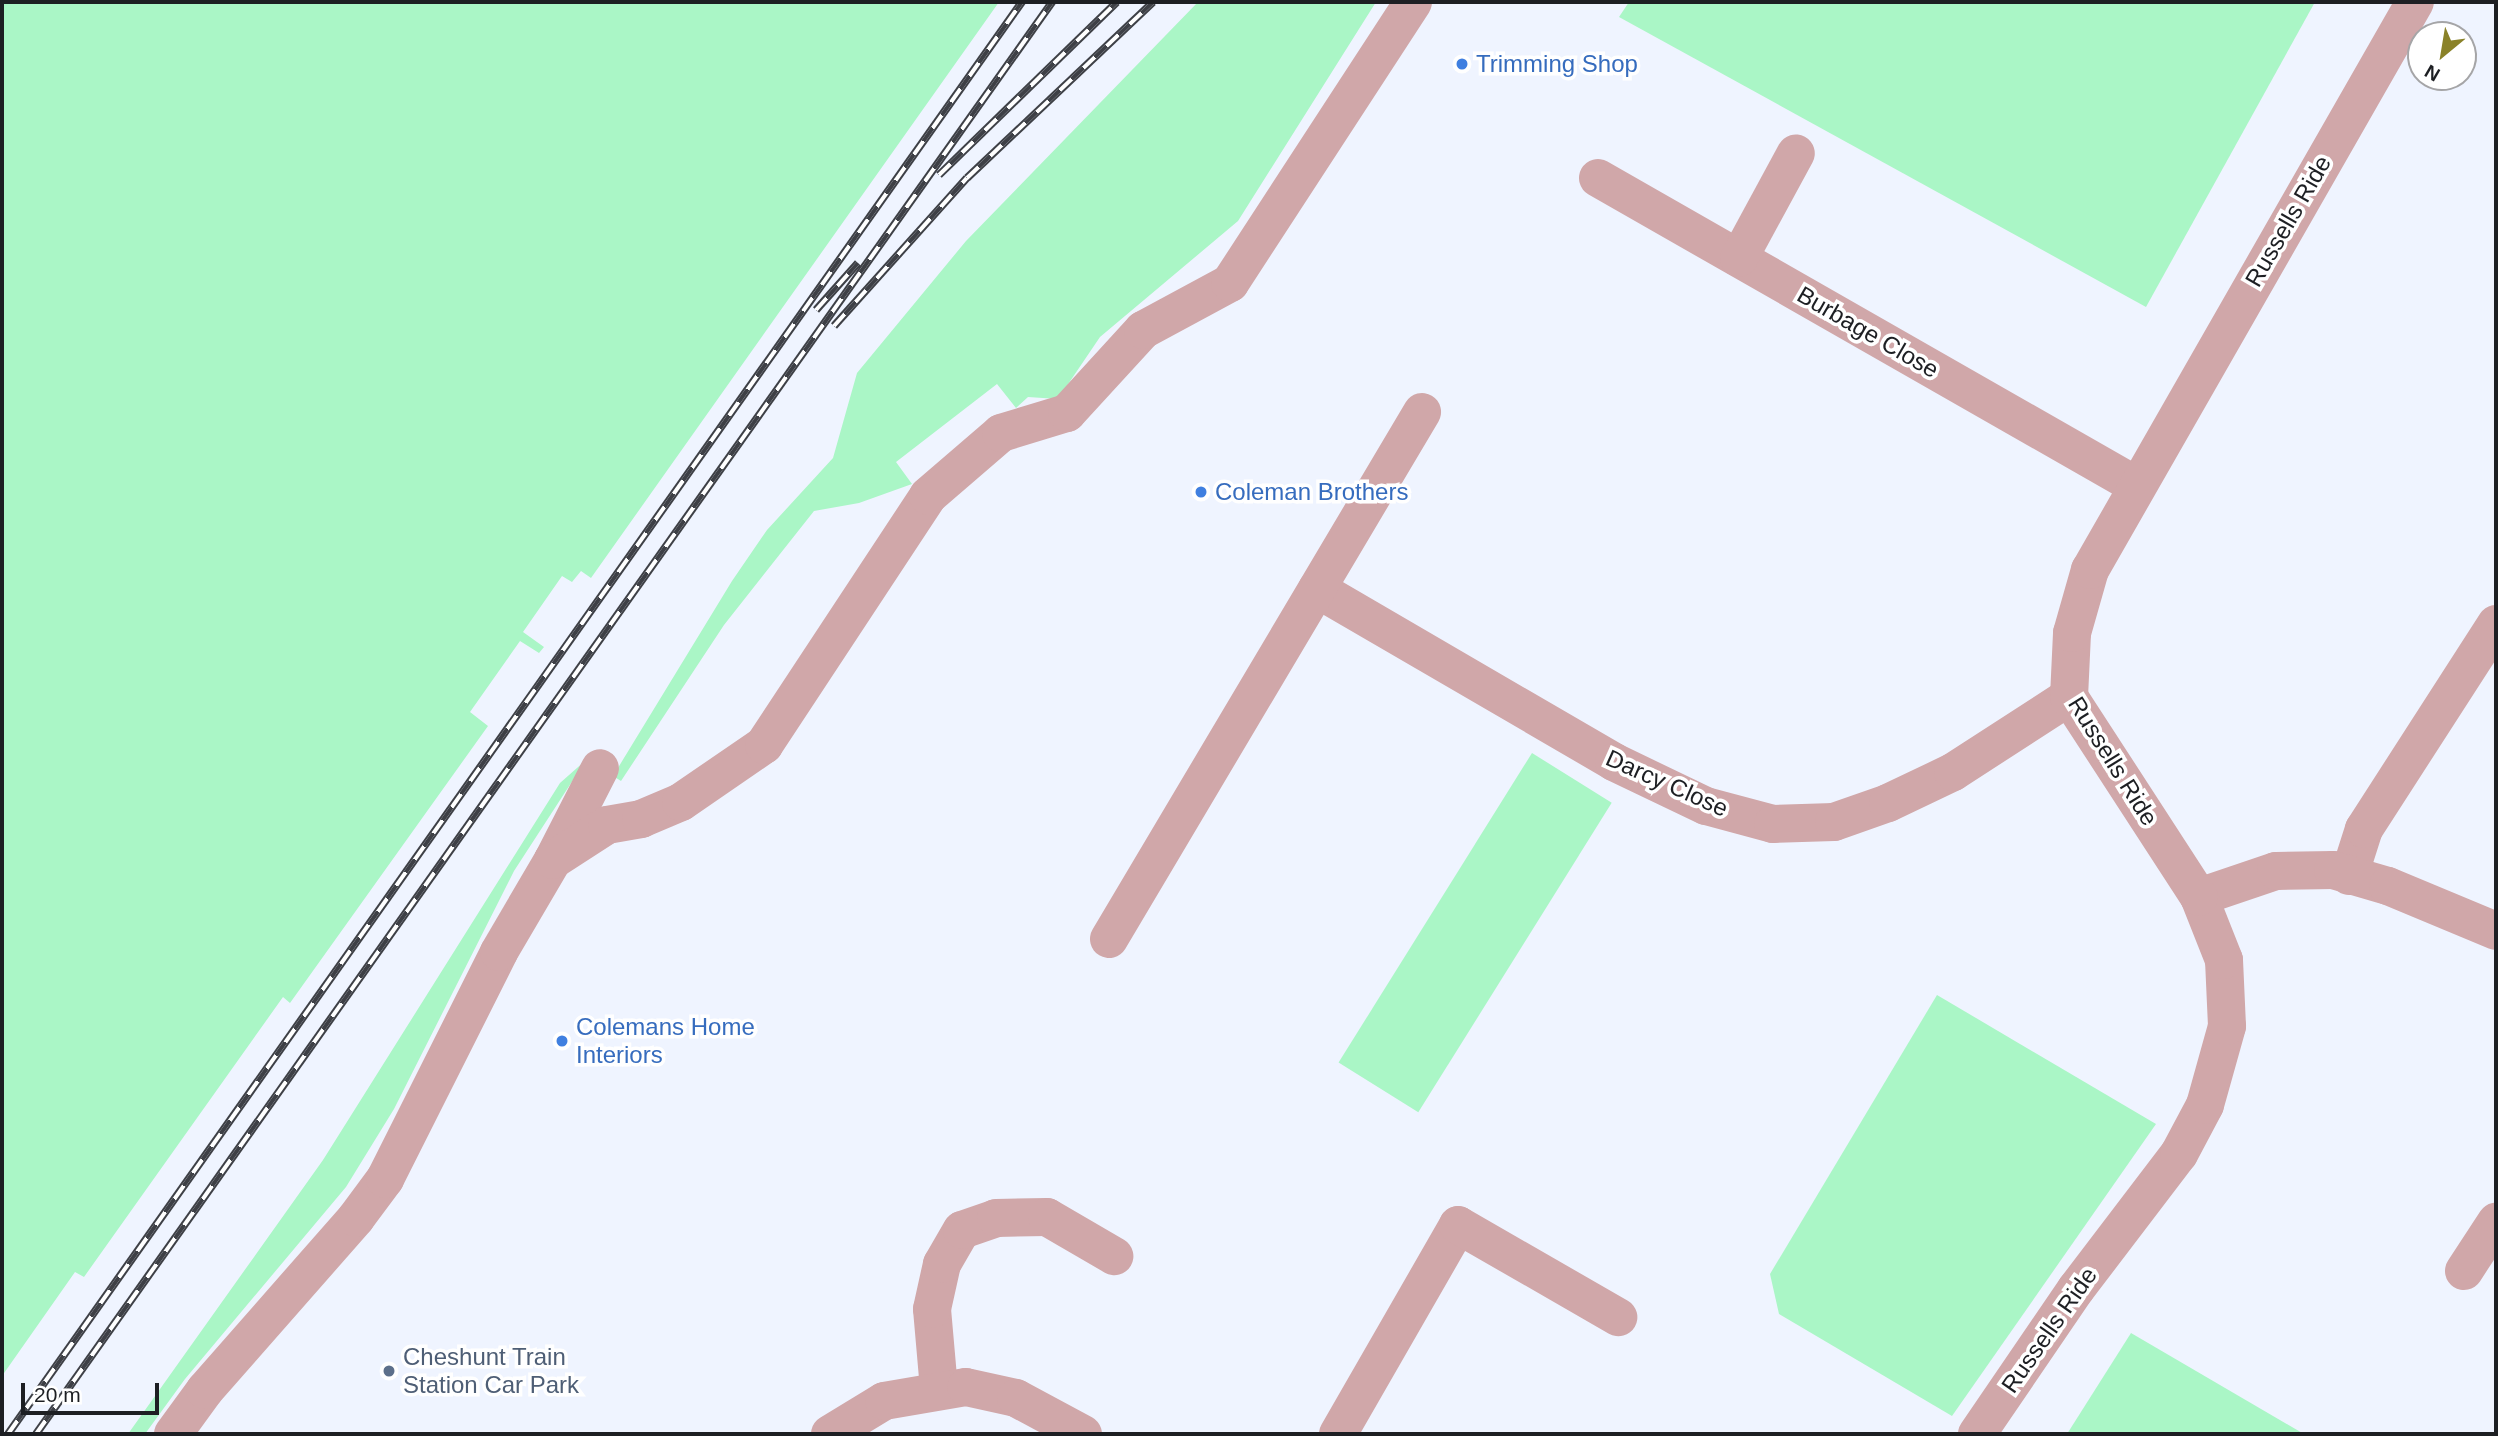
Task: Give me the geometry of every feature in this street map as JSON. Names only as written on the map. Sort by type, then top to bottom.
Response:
[{"type":"street","points":[[553,860],[607,825],[641,819],[681,802],[764,745],[928,496],[1001,433],[1067,413],[1143,330],[1230,283],[1413,2]]},
{"type":"street","name":"Russells Ride","points":[[1977,1434],[2076,1289],[2179,1154],[2205,1105],[2227,1026],[2224,960],[2199,897],[2068,697],[2072,633],[2090,570],[2415,2]]},
{"type":"street","points":[[1739,258],[1796,153]]},
{"type":"street","name":"Burbage Close","points":[[1598,178],[2137,485]]},
{"type":"street","points":[[1109,939],[1422,412]]},
{"type":"street","name":"Darcy Close","points":[[1317,589],[1614,762],[1706,806],[1773,824],[1834,822],[1888,803],[1953,772],[2068,697]]},
{"type":"street","points":[[2349,876],[2364,829],[2496,624]]},
{"type":"street","points":[[173,1434],[205,1390],[356,1218],[385,1179],[499,952],[553,860],[600,768]]},
{"type":"street","points":[[2199,897],[2276,871],[2333,870],[2388,886],[2496,930]]},
{"type":"street","points":[[939,1389],[932,1309],[942,1264],[962,1230],[996,1218],[1047,1217],[1114,1256]]},
{"type":"street","points":[[2464,1272],[2496,1222]]},
{"type":"street","points":[[1338,1434],[1458,1224],[1618,1317]]},
{"type":"street","points":[[830,1434],[884,1401],[939,1389],[966,1387],[1016,1398],[1083,1434]]},
{"type":"green space","points":[[2,2],[999,2],[591,578],[581,571],[572,582],[562,576],[523,632],[544,647],[539,653],[520,641],[470,712],[488,726],[290,1003],[283,997],[84,1277],[75,1272],[2,1376]]},
{"type":"green space","points":[[1198,2],[1376,2],[1238,221],[1100,337],[1058,399],[1028,397],[1016,408],[997,384],[896,462],[912,484],[859,503],[814,511],[724,625],[621,781],[613,776],[732,581],[767,530],[833,458],[857,373],[966,241]]},
{"type":"green space","points":[[1629,2],[2315,2],[2146,307],[1619,17]]},
{"type":"green space","points":[[1532,753],[1612,803],[1418,1112],[1339,1063]]},
{"type":"green space","points":[[586,760],[514,871],[394,1109],[346,1187],[185,1379],[145,1434],[128,1434],[323,1160],[560,783]]},
{"type":"green space","points":[[1937,995],[2156,1124],[1952,1416],[1779,1314],[1770,1274]]},
{"type":"green space","points":[[2131,1333],[2304,1434],[2067,1434]]},
{"type":"railway","points":[[8,1434],[1022,2]]},
{"type":"railway","points":[[36,1434],[1052,2]]},
{"type":"railway","points":[[939,175],[1117,2]]},
{"type":"railway","points":[[834,326],[967,178],[1153,2]]},
{"type":"railway","points":[[816,310],[858,263]]},
{"type":"place","name":"Trimming Shop","points":[[1462,64]]},
{"type":"place","name":"Coleman Brothers","points":[[1201,492]]},
{"type":"place","name":"Colemans Home Interiors","points":[[562,1041]]},
{"type":"place","name":"Cheshunt Train Station Car Park","points":[[389,1371]]}]
